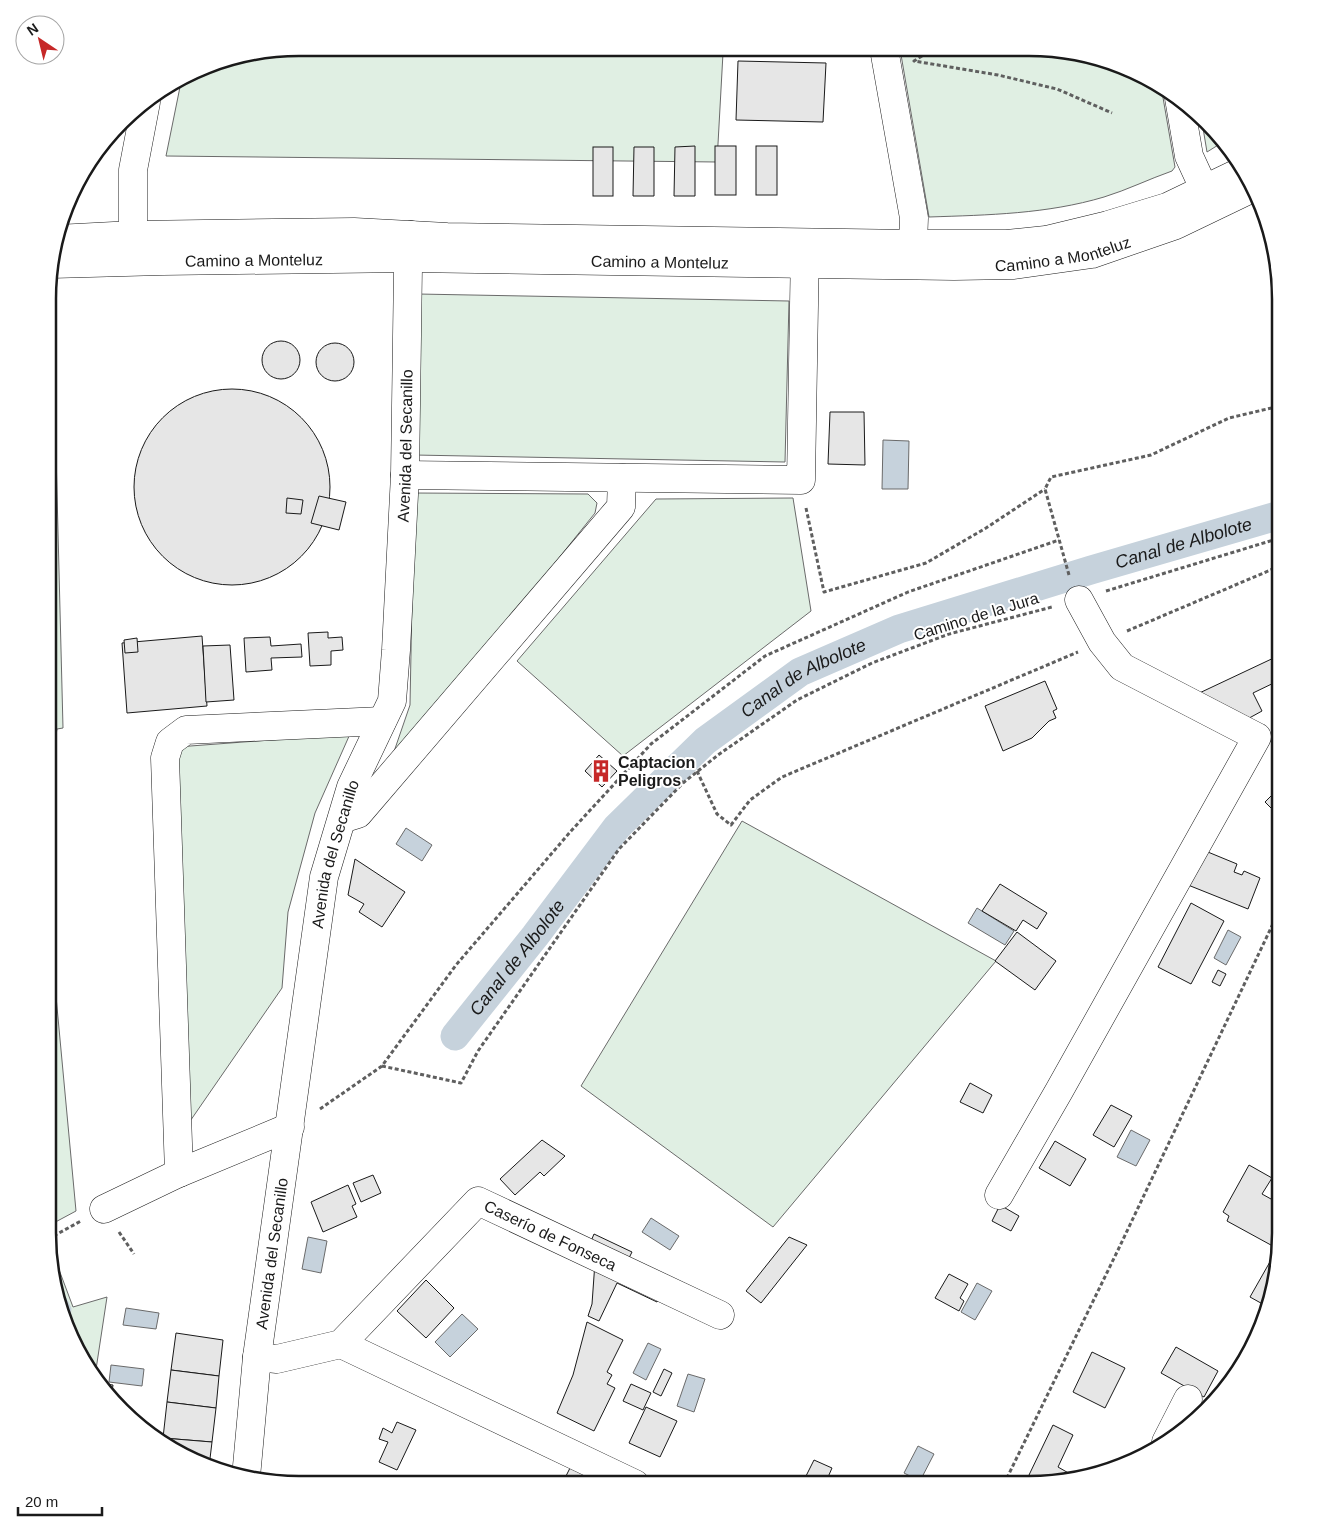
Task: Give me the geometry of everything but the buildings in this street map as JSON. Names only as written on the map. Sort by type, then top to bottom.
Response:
[{"type":"street","points":[[885,56],[914,218],[913,244]]},
{"type":"street","points":[[1181,110],[1189,156],[1209,198]]},
{"type":"street","points":[[133,235],[133,170],[144,112]]},
{"type":"street","name":"Camino a Monteluz","points":[[59,264],[410,246],[804,253],[954,266],[1014,265],[1092,254],[1176,225],[1237,175]]},
{"type":"street","name":"Camino a Monteluz","points":[[804,253],[913,244],[1007,244],[1046,240],[1108,225],[1167,207],[1246,190]]},
{"type":"street","name":"Camino a Monteluz","points":[[64,239],[133,235],[354,232],[410,246]]},
{"type":"street","name":"Avenida del Secanillo","points":[[247,1470],[257,1357],[324,877],[352,787],[392,701],[405,475],[410,246]]},
{"type":"street","points":[[405,475],[801,480],[804,253]]},
{"type":"street","points":[[342,819],[358,814],[621,507],[622,478]]},
{"type":"street","points":[[999,1194],[1069,1074],[1257,737],[1122,668],[1102,642],[1078,600]]},
{"type":"street","points":[[178,1173],[165,758],[170,742],[186,730],[382,721]]},
{"type":"street","points":[[104,1209],[178,1173],[290,1127]]},
{"type":"street","name":"Caserío de Fonseca","points":[[341,1344],[478,1201],[720,1315]]},
{"type":"street","points":[[257,1357],[277,1359],[341,1344],[618,1476]]},
{"type":"street","points":[[1173,1429],[1188,1399]]},
{"type":"path","points":[[922,56],[914,61],[998,75],[1057,89],[1112,113]]},
{"type":"path","points":[[801,480],[824,592],[926,563],[986,528],[1045,488],[1051,477],[1151,455],[1230,418],[1272,408]]},
{"type":"path","points":[[1045,488],[1063,555]]},
{"type":"path","points":[[290,1127],[311,1116],[382,1066],[456,965],[571,831],[651,744],[765,656],[908,592],[1059,540]]},
{"type":"path","name":"Camino de la Jura","points":[[382,1066],[461,1083],[478,1051],[619,849],[697,771],[718,754],[797,700],[872,663],[950,634],[1078,600],[1272,540]]},
{"type":"path","points":[[697,771],[717,814],[731,825],[750,800],[782,777],[1272,569]]},
{"type":"path","points":[[676,776],[683,783]]},
{"type":"path","points":[[1008,1476],[1272,926]]},
{"type":"green space","points":[[299,56],[723,56],[717,162],[166,156],[180,88],[221,69],[268,58]]},
{"type":"green space","points":[[901,56],[1029,56],[1060,58],[1107,69],[1136,81],[1163,96],[1175,167],[1172,171],[1121,191],[1083,203],[1017,213],[929,217]]},
{"type":"green space","points":[[1203,130],[1217,146],[1207,152]]},
{"type":"green space","points":[[418,294],[789,301],[785,462],[414,455]]},
{"type":"green space","points":[[56,452],[63,728],[57,729],[56,735]]},
{"type":"green space","points":[[414,493],[588,494],[597,503],[595,513],[387,772],[410,705]]},
{"type":"green space","points":[[793,498],[811,611],[623,756],[517,661],[656,499]]},
{"type":"green space","points":[[350,734],[315,813],[288,912],[282,988],[186,1127],[177,747]]},
{"type":"green space","points":[[742,821],[996,961],[773,1227],[581,1086]]},
{"type":"green space","points":[[56,996],[76,1211],[56,1222]]},
{"type":"green space","points":[[59,1270],[73,1307],[107,1297],[96,1367],[81,1340],[69,1311]]},
{"type":"shaded area","points":[[883,440],[909,441],[908,489],[882,489]]},
{"type":"shaded area","points":[[406,828],[432,845],[422,861],[396,844]]},
{"type":"shaded area","points":[[977,908],[1014,931],[1005,945],[968,923]]},
{"type":"shaded area","points":[[1228,930],[1241,937],[1226,965],[1214,958]]},
{"type":"shaded area","points":[[1131,1130],[1150,1140],[1136,1166],[1117,1157]]},
{"type":"shaded area","points":[[651,1218],[679,1236],[670,1250],[642,1232]]},
{"type":"shaded area","points":[[308,1237],[327,1241],[321,1273],[302,1269]]},
{"type":"shaded area","points":[[977,1283],[992,1291],[975,1320],[961,1312]]},
{"type":"shaded area","points":[[126,1308],[159,1313],[156,1329],[123,1325]]},
{"type":"shaded area","points":[[462,1314],[478,1329],[450,1357],[435,1342]]},
{"type":"shaded area","points":[[648,1343],[661,1349],[646,1380],[633,1373]]},
{"type":"shaded area","points":[[111,1365],[144,1369],[142,1386],[109,1382]]},
{"type":"shaded area","points":[[688,1374],[705,1379],[694,1412],[677,1406]]},
{"type":"shaded area","points":[[918,1446],[934,1454],[923,1476],[910,1476],[904,1473]]},
{"type":"waterway","name":"Canal de Albolote","points":[[455,1036],[535,936],[617,827],[705,741],[800,672],[899,629],[1272,517]]},
{"type":"place","name":"Captacion Peligros","points":[[601,771]]}]
